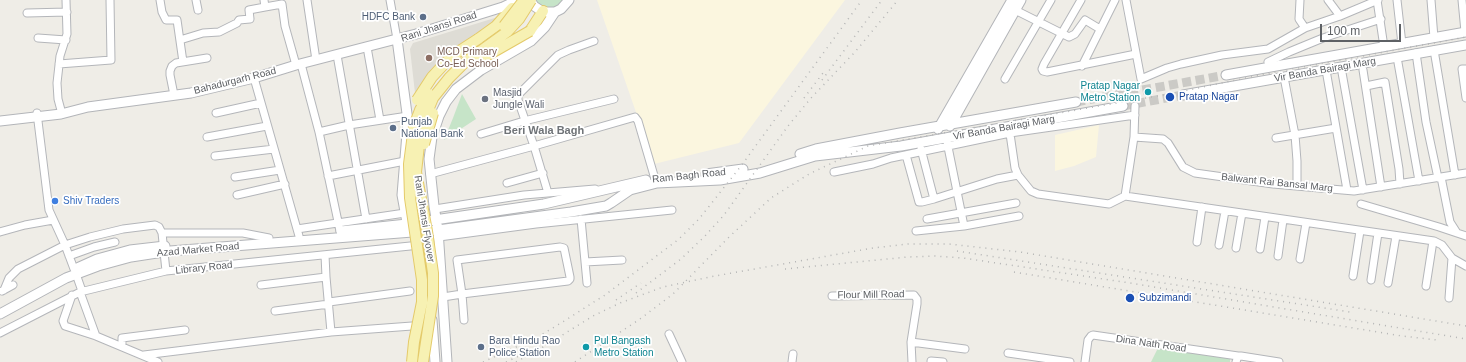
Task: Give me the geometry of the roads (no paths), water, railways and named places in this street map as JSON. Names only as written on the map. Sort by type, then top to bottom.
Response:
[{"type":"main road","name":"Rani Jhansi Road","points":[[435,362],[429,290],[423,250],[408,228],[402,195],[408,118],[397,39],[496,9],[518,0]]},
{"type":"main road","points":[[518,0],[496,26],[458,52],[436,72],[424,88],[416,103],[408,124],[404,154],[405,167],[412,176],[422,152],[436,104],[449,85],[472,64],[530,31],[544,11]]},
{"type":"main road","name":"Rani Jhansi Flyover","points":[[423,362],[432,308],[433,273],[427,231],[409,164],[414,126],[427,96],[443,74],[460,58],[503,27],[524,0]]},
{"type":"main road","name":"Rani Jhansi Flyover","points":[[412,362],[414,342],[422,302],[422,280],[410,198],[420,127],[433,98],[449,78],[464,63],[507,32],[519,19],[531,0]]},
{"type":"main road","points":[[531,0],[534,6],[544,11],[555,12],[562,9],[569,0]]},
{"type":"main road","points":[[945,141],[951,124],[1015,4]]},
{"type":"main road","points":[[932,141],[1015,4]]},
{"type":"main road","points":[[448,362],[437,220],[430,174],[429,159],[432,136],[446,102],[456,89],[481,70],[531,41],[546,27],[555,12]]},
{"type":"main road","name":"Vir Banda Bairagi Marg","points":[[1226,75],[1269,65],[1402,44],[1466,32]]},
{"type":"main road","name":"Bahadurgarh Road","points":[[0,121],[191,93],[254,78],[397,39]]},
{"type":"main road","name":"Vir Banda Bairagi Marg","points":[[1183,95],[1466,45]]},
{"type":"main road","name":"Vir Banda Bairagi Marg","points":[[940,126],[1076,102]]},
{"type":"main road","name":"Vir Banda Bairagi Marg","points":[[932,141],[945,141],[1010,130],[1123,106]]},
{"type":"main road","name":"Bahadurgarh Road","points":[[0,116],[37,115]]},
{"type":"main road","points":[[408,118],[432,136]]},
{"type":"main road","name":"Ram Bagh Road","points":[[408,228],[438,233],[606,206],[611,204],[630,186],[655,179],[720,173],[763,166],[816,149],[940,126]]},
{"type":"main road","name":"Ram Bagh Road","points":[[408,228],[437,220],[544,204],[615,186],[720,180],[760,172],[815,156],[920,147],[932,141]]},
{"type":"main road","points":[[569,198],[571,212]]},
{"type":"main road","name":"Azad Market Road","points":[[163,249],[269,238],[339,227],[408,228]]},
{"type":"main road","name":"Azad Market Road","points":[[0,314],[66,278],[97,259],[130,250],[163,249],[408,228]]},
{"type":"main road","name":"Azad Market Road","points":[[0,309],[64,273],[75,272]]},
{"type":"street","points":[[61,112],[57,88],[59,64],[66,40],[66,0]]},
{"type":"street","points":[[59,64],[111,60],[110,0]]},
{"type":"street","points":[[160,0],[162,12],[166,20],[177,20],[183,62]]},
{"type":"street","points":[[196,0],[198,10]]},
{"type":"street","points":[[307,0],[316,60]]},
{"type":"street","points":[[390,0],[397,39]]},
{"type":"street","points":[[1004,79],[1050,0]]},
{"type":"street","points":[[1081,0],[1044,64],[1042,69],[1043,71],[1047,72],[1082,66],[1136,54]]},
{"type":"street","points":[[1082,66],[1115,0]]},
{"type":"street","points":[[1126,0],[1141,79],[1181,64],[1222,55],[1268,49],[1305,28],[1340,16],[1377,0],[1384,47]]},
{"type":"street","points":[[1300,0],[1299,19],[1305,28]]},
{"type":"street","points":[[1328,0],[1340,16]]},
{"type":"street","points":[[1397,0],[1402,44]]},
{"type":"street","points":[[1431,0],[1434,38]]},
{"type":"street","points":[[1462,0],[1466,32]]},
{"type":"street","points":[[180,40],[212,32],[219,32],[237,23],[239,20],[250,19],[249,10],[265,4],[282,4],[284,26],[319,132],[339,227],[366,219],[405,213]]},
{"type":"street","points":[[1015,4],[1037,22],[1069,38],[1073,36],[1085,20],[1100,29]]},
{"type":"street","points":[[27,13],[66,12]]},
{"type":"street","points":[[1268,49],[1269,65],[1289,52],[1323,38],[1381,19]]},
{"type":"street","points":[[38,38],[66,40]]},
{"type":"street","points":[[548,193],[534,146],[524,121],[518,100],[519,92],[558,56],[569,50],[594,41]]},
{"type":"street","points":[[367,47],[380,120]]},
{"type":"street","points":[[1434,50],[1455,175]]},
{"type":"street","points":[[1416,53],[1426,122],[1450,222],[1457,233]]},
{"type":"street","points":[[337,55],[366,219]]},
{"type":"street","points":[[1397,57],[1419,181]]},
{"type":"street","points":[[174,95],[170,68],[174,64],[207,58]]},
{"type":"street","points":[[1341,67],[1363,190]]},
{"type":"street","points":[[1466,69],[1462,70],[1466,98]]},
{"type":"street","points":[[1326,70],[1347,190]]},
{"type":"street","points":[[1363,70],[1381,187]]},
{"type":"street","points":[[1284,77],[1295,136],[1297,186]]},
{"type":"street","points":[[254,78],[298,233]]},
{"type":"street","points":[[1366,86],[1385,82],[1400,184]]},
{"type":"street","points":[[481,134],[524,121],[614,99]]},
{"type":"street","points":[[216,113],[261,104]]},
{"type":"street","points":[[1125,196],[1134,137],[1135,106]]},
{"type":"street","points":[[37,115],[49,210],[65,245],[96,336]]},
{"type":"street","points":[[1134,115],[1010,130],[1015,168],[1018,175],[1031,191],[1038,194],[1109,204],[1125,196],[1438,242],[1452,258],[1466,266]]},
{"type":"street","points":[[430,174],[635,117],[638,120],[655,179]]},
{"type":"street","points":[[319,132],[380,120],[408,118]]},
{"type":"street","points":[[207,137],[268,126]]},
{"type":"street","points":[[1276,138],[1336,128]]},
{"type":"street","name":"Balwant Rai Bansal Marg","points":[[1134,137],[1163,139],[1168,143],[1183,167],[1195,173],[1273,184],[1363,190],[1466,173]]},
{"type":"street","points":[[834,172],[906,155],[920,147],[945,141],[958,191],[964,226]]},
{"type":"street","points":[[920,147],[934,199]]},
{"type":"street","points":[[215,156],[274,149]]},
{"type":"street","points":[[906,155],[919,202],[934,199],[997,179],[1018,175]]},
{"type":"street","points":[[328,176],[405,161]]},
{"type":"street","points":[[235,177],[280,170]]},
{"type":"street","points":[[507,183],[543,173]]},
{"type":"street","points":[[237,195],[285,184]]},
{"type":"street","points":[[435,209],[548,193],[615,186]]},
{"type":"street","points":[[927,219],[1016,203]]},
{"type":"street","points":[[1362,204],[1466,236]]},
{"type":"street","points":[[1197,242],[1202,207]]},
{"type":"street","points":[[438,233],[672,210]]},
{"type":"street","points":[[1219,245],[1225,211]]},
{"type":"street","points":[[1236,248],[1242,213]]},
{"type":"street","points":[[916,231],[964,226],[1019,216]]},
{"type":"street","points":[[1260,249],[1265,217]]},
{"type":"street","points":[[581,219],[587,283]]},
{"type":"street","points":[[0,232],[25,225],[53,220]]},
{"type":"street","points":[[1278,256],[1284,220]]},
{"type":"street","points":[[1300,259],[1306,223]]},
{"type":"street","points":[[2,291],[9,278],[18,269],[65,245],[90,236],[123,229],[157,225],[162,233],[166,272]]},
{"type":"street","points":[[1353,276],[1360,231]]},
{"type":"street","points":[[162,233],[243,233],[269,238]]},
{"type":"street","points":[[1371,280],[1378,233]]},
{"type":"street","points":[[1388,283],[1396,236]]},
{"type":"street","points":[[1426,286],[1433,241]]},
{"type":"street","points":[[69,256],[94,247],[115,242]]},
{"type":"street","name":"Library Road","points":[[0,333],[72,295],[166,272],[420,245]]},
{"type":"street","points":[[443,297],[462,294],[570,279],[564,248],[560,247],[457,260],[462,294],[464,320]]},
{"type":"street","points":[[325,255],[331,332]]},
{"type":"street","points":[[1449,298],[1452,258]]},
{"type":"street","points":[[585,262],[622,260]]},
{"type":"street","points":[[261,285],[326,277]]},
{"type":"street","points":[[2,291],[13,285]]},
{"type":"street","points":[[275,311],[410,291]]},
{"type":"street","points":[[72,295],[63,321],[64,324],[122,346],[158,362]]},
{"type":"street","name":"Flour Mill Road","points":[[832,296],[914,295],[917,299],[917,304],[911,342],[912,362]]},
{"type":"street","points":[[144,355],[331,332],[412,326]]},
{"type":"street","points":[[122,346],[122,338],[185,330]]},
{"type":"street","points":[[669,334],[682,362]]},
{"type":"street","name":"Dina Nath Road","points":[[1085,362],[1088,340],[1093,335],[1237,359]]},
{"type":"street","points":[[911,342],[964,349]]},
{"type":"street","points":[[1008,353],[1070,362]]},
{"type":"street","points":[[792,362],[793,354]]},
{"type":"street","points":[[1237,359],[1279,362]]},
{"type":"street","points":[[931,361],[943,362]]},
{"type":"tunnel","points":[[1076,102],[1226,75]]},
{"type":"tunnel","points":[[1123,106],[1183,95]]},
{"type":"railway","points":[[483,362],[536,338],[561,323],[605,295],[679,239],[699,219],[741,166],[862,0]]},
{"type":"railway","points":[[822,80],[882,0]]},
{"type":"railway","points":[[636,293],[681,259],[724,215],[788,126],[811,98],[855,52],[898,0]]},
{"type":"railway","points":[[575,362],[640,319],[673,294],[728,238],[771,198],[809,174],[868,146],[1169,94],[1265,74],[1466,37]]},
{"type":"railway","points":[[804,98],[823,73]]},
{"type":"railway","points":[[516,362],[593,316],[620,303],[663,287],[715,276],[873,248],[908,244],[949,244],[1020,252],[1466,326]]},
{"type":"railway","points":[[957,251],[1350,312]]},
{"type":"railway","points":[[785,269],[908,257],[935,256],[963,258],[1130,283],[1466,339]]},
{"type":"railway","points":[[1014,272],[1402,336],[1437,340]]},
{"type":"railway","points":[[616,300],[641,283]]},
{"type":"railway","points":[[506,362],[521,355]]},
{"type":"place","name":"HDFC Bank","points":[[423,17]]},
{"type":"place","name":"MCD Primary Co-Ed School","points":[[429,58]]},
{"type":"place","name":"Pratap Nagar Metro Station","points":[[1148,92]]},
{"type":"place","name":"Pratap Nagar","points":[[1170,97]]},
{"type":"place","name":"Masjid Jungle Wali","points":[[485,99]]},
{"type":"place","name":"Punjab National Bank","points":[[393,128]]},
{"type":"place","name":"Shiv Traders","points":[[55,201]]},
{"type":"place","name":"Subzimandi","points":[[1130,298]]},
{"type":"place","name":"Bara Hindu Rao Police Station","points":[[481,347]]},
{"type":"place","name":"Pul Bangash Metro Station","points":[[586,347]]},
{"type":"district","name":"Beri Wala Bagh","points":[[544,131]]}]
